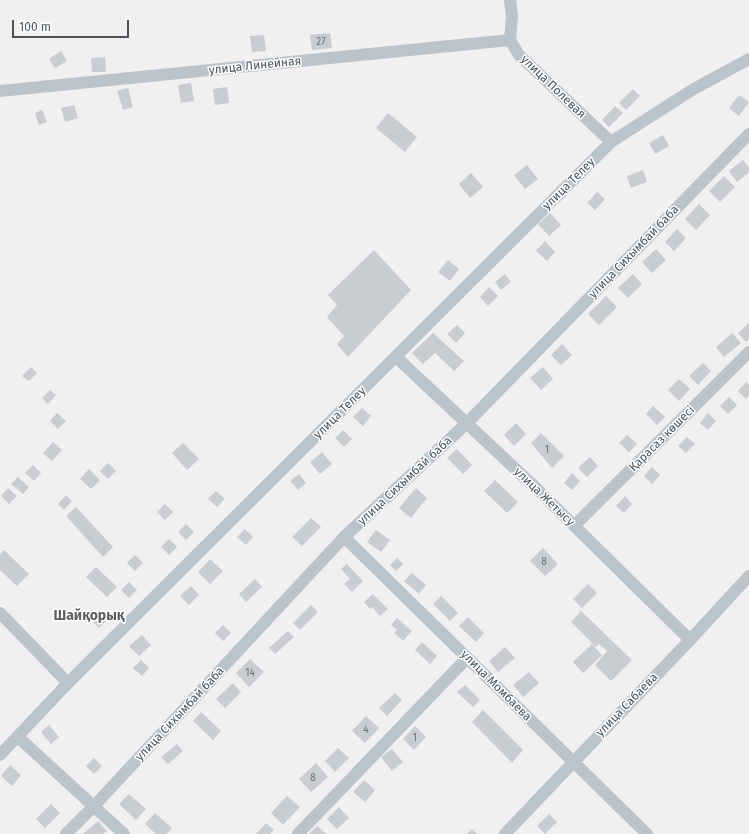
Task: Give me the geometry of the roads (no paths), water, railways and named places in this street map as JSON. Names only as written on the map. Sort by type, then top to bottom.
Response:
[{"type":"street","points":[[510,0],[512,16],[510,40]]},
{"type":"street","name":"улица Линейная","points":[[0,91],[510,40]]},
{"type":"street","name":"улица Полевая","points":[[510,40],[518,55],[611,142]]},
{"type":"street","name":"улица Телеу","points":[[0,756],[68,683],[611,142],[692,90],[749,59]]},
{"type":"street","name":"улица Сихымбай баба","points":[[66,834],[94,806],[344,537],[466,424],[749,134]]},
{"type":"street","name":"Қарасаз көшесі","points":[[574,526],[749,352]]},
{"type":"street","name":"улица Жетысу","points":[[396,357],[539,491],[690,640]]},
{"type":"street","name":"улица Момбаева","points":[[344,537],[646,834]]},
{"type":"street","name":"улица Сабаева","points":[[505,834],[749,576]]},
{"type":"street","points":[[0,613],[68,683]]},
{"type":"street","points":[[298,834],[467,658]]},
{"type":"street","points":[[18,737],[124,834]]},
{"type":"district","name":"Шайқорық","points":[[89,616]]}]
